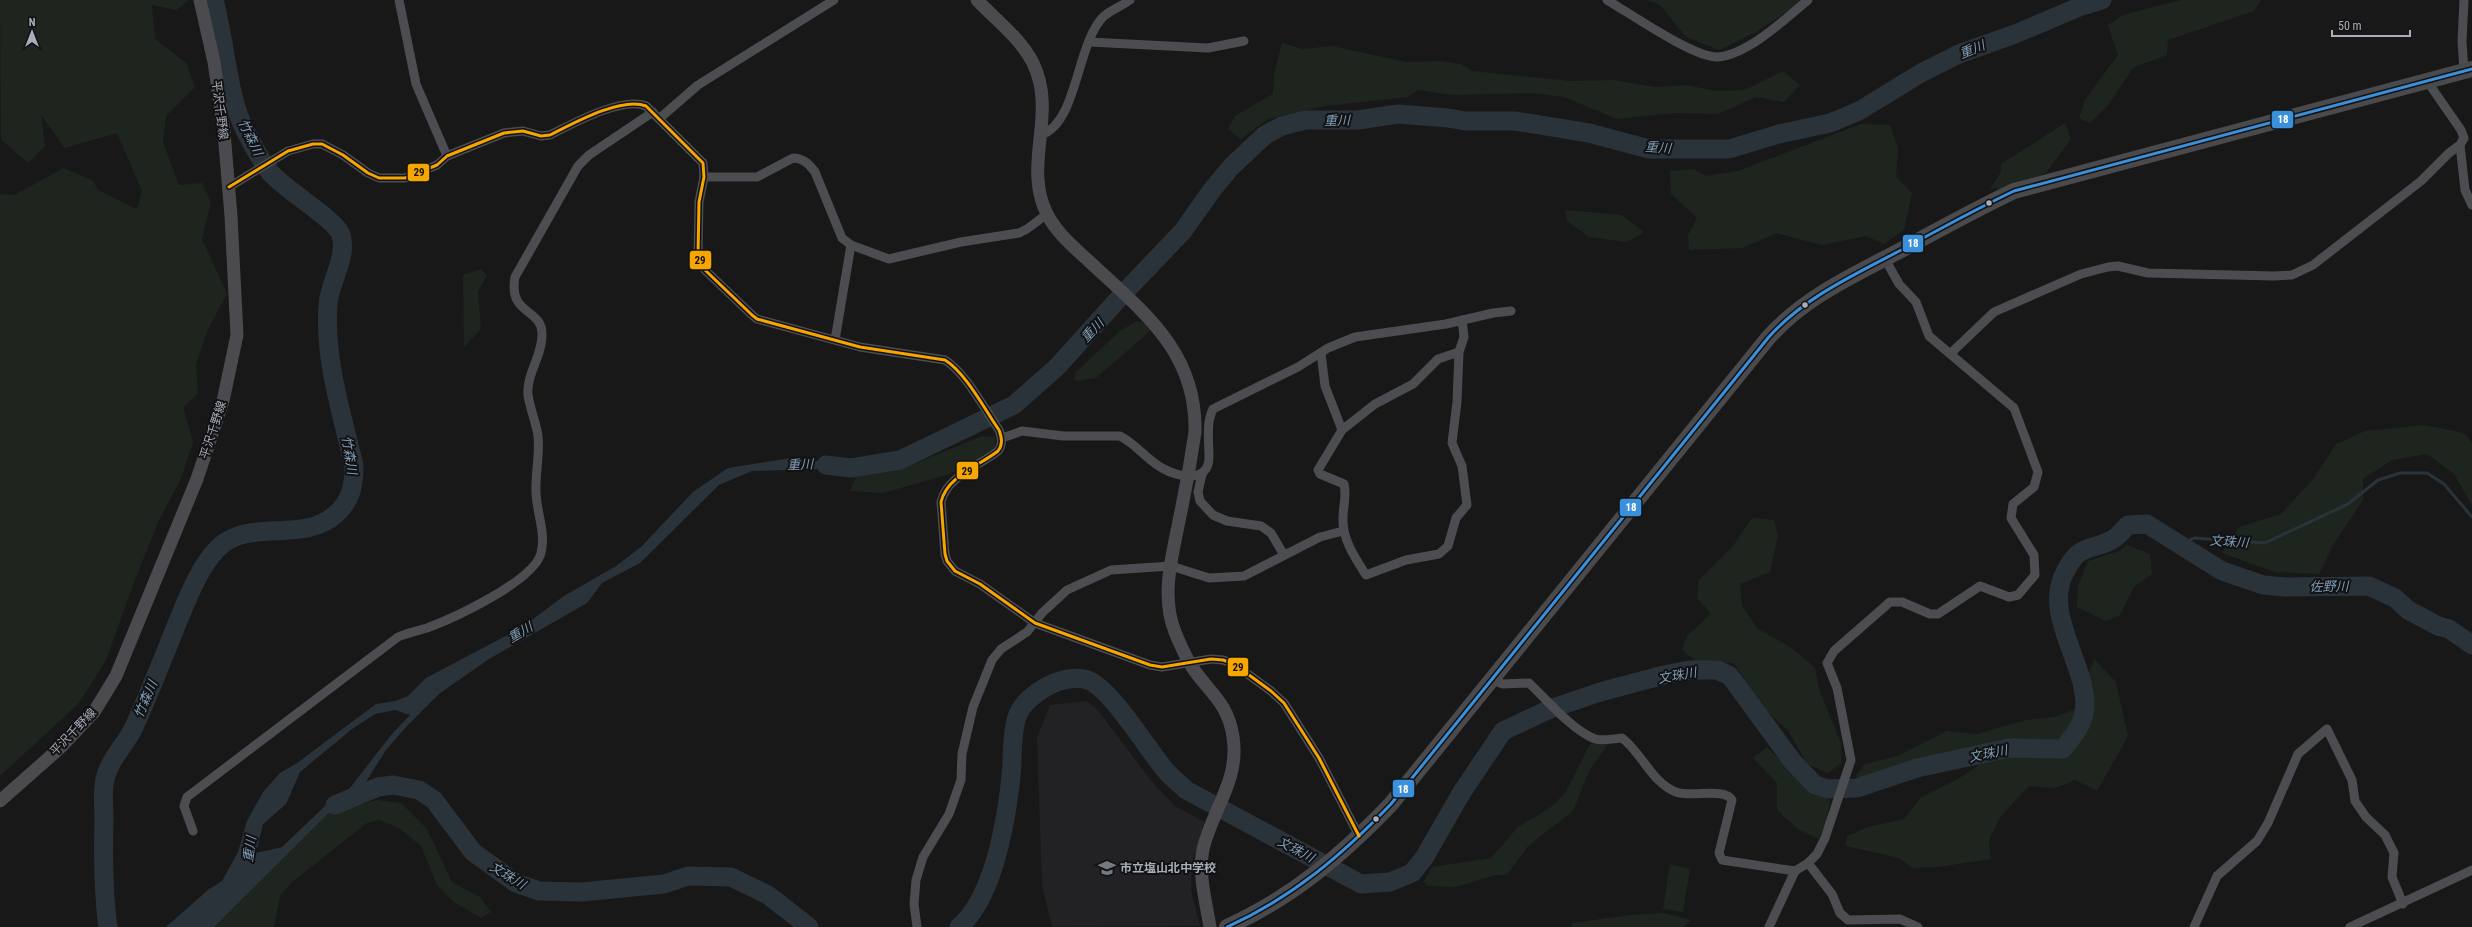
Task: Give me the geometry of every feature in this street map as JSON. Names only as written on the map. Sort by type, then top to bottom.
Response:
[{"type":"highway","points":[[1227,927],[1267,906],[1309,879],[1346,850],[1391,804],[1779,326],[1817,297],[1885,259],[2014,192],[2468,70]]},
{"type":"street","name":"平沢千野線","points":[[0,801],[61,747],[94,712],[116,676],[214,432],[237,335],[229,187],[214,62],[200,0]]},
{"type":"street","points":[[399,0],[416,84],[447,156]]},
{"type":"street","points":[[193,831],[184,806],[187,797],[232,761],[398,637],[427,628],[517,583],[536,565],[541,554],[543,540],[536,493],[538,438],[528,388],[540,351],[542,333],[536,319],[517,302],[513,286],[515,277],[578,166],[589,155],[657,115],[698,85],[834,0]]},
{"type":"street","points":[[977,0],[1025,49],[1033,64],[1043,96],[1044,114],[1037,173],[1040,192],[1048,214],[1074,248],[1141,309],[1165,336],[1178,357],[1192,391],[1195,412],[1195,432],[1171,566],[1169,606],[1174,630],[1189,663],[1219,698],[1233,736],[1234,753],[1227,791],[1212,825],[1203,851],[1202,870],[1210,927]]},
{"type":"street","points":[[1041,135],[1048,132],[1058,124],[1068,102],[1089,42],[1103,17],[1130,0]]},
{"type":"street","points":[[1607,0],[1695,52],[1718,57],[1729,54],[1759,39],[1808,0]]},
{"type":"street","points":[[2464,0],[2462,41],[2468,70]]},
{"type":"street","points":[[1089,42],[1208,48],[1244,41]]},
{"type":"street","points":[[1950,354],[1994,312],[2081,274],[2108,267],[2118,266],[2148,273],[2169,272],[2205,276],[2274,276],[2302,271],[2314,265],[2421,181],[2449,153],[2460,146],[2464,138],[2461,130],[2427,81]]},
{"type":"street","points":[[229,187],[260,166],[288,150],[322,144],[343,155],[368,173],[389,178],[405,178],[437,165],[447,156],[504,133],[523,131],[541,136],[550,135],[602,111],[634,103],[646,106],[657,115],[703,163],[704,177],[699,202],[697,246],[698,255],[705,270],[758,319],[860,347],[945,360],[952,364],[1001,434],[1002,446],[998,451],[966,471],[943,495],[941,502],[945,554],[947,562],[955,571],[980,584],[1035,623],[1150,665],[1162,667],[1211,659],[1223,660],[1234,664],[1284,703],[1319,758],[1360,836]]},
{"type":"street","points":[[2460,146],[2465,190],[2472,205]]},
{"type":"street","points":[[704,177],[757,178],[793,158],[799,158],[810,165],[815,172],[838,232],[851,244],[881,258],[896,259],[954,243],[1019,233],[1027,230],[1048,214]]},
{"type":"street","points":[[835,340],[851,244]]},
{"type":"street","points":[[1769,927],[1795,871],[1808,863],[1817,854],[1825,838],[1849,770],[1851,760],[1837,688],[1827,663],[1834,652],[1890,602],[1902,602],[1919,610],[1938,614],[1980,586],[2009,597],[2018,596],[2035,575],[2034,555],[2011,518],[2013,504],[2034,487],[2038,472],[2014,408],[1929,336],[1916,302],[1899,284],[1885,259]]},
{"type":"street","points":[[1284,555],[1271,533],[1261,526],[1227,521],[1213,515],[1200,501],[1198,492],[1202,474],[1209,465],[1209,425],[1210,415],[1213,409],[1298,367],[1321,353],[1365,334],[1446,324],[1511,311]]},
{"type":"street","points":[[1459,352],[1438,359],[1413,384],[1375,404],[1342,430],[1318,470],[1320,474],[1344,484],[1347,497],[1343,516],[1343,531],[1366,575],[1406,560],[1439,554],[1448,546],[1456,518],[1467,505],[1462,466],[1452,443],[1457,402],[1459,352],[1464,337],[1462,320]]},
{"type":"street","points":[[1321,353],[1325,386],[1342,430]]},
{"type":"street","points":[[1001,434],[1022,431],[1063,436],[1120,436],[1128,440],[1161,467],[1188,475],[1202,474]]},
{"type":"street","points":[[917,927],[915,914],[916,880],[923,857],[948,814],[961,780],[962,754],[973,708],[992,660],[1001,649],[1027,632],[1042,613],[1067,590],[1111,570],[1171,566],[1208,578],[1220,579],[1244,576],[1320,537],[1343,531]]},
{"type":"street","points":[[1492,680],[1503,684],[1529,683],[1566,719],[1596,739],[1622,738],[1663,785],[1677,792],[1693,795],[1722,793],[1729,796],[1732,800],[1719,853],[1722,860],[1795,871]]},
{"type":"street","points":[[2194,927],[2216,876],[2257,841],[2268,823],[2298,754],[2327,729],[2352,780],[2355,801],[2366,816],[2385,835],[2394,853],[2392,877],[2403,904]]},
{"type":"street","points":[[1808,863],[1832,894],[1840,913],[1848,920],[1900,919],[1918,927]]},
{"type":"street","points":[[2350,927],[2403,904],[2472,870]]},
{"type":"shaded area","points":[[0,0],[189,0],[176,10],[152,5],[155,39],[186,63],[195,87],[166,116],[163,142],[179,185],[202,183],[211,202],[202,239],[227,294],[208,329],[196,364],[198,394],[183,407],[193,442],[180,481],[159,520],[136,577],[106,660],[79,703],[0,776],[0,194],[14,195],[64,168],[93,181],[98,190],[137,209],[142,191],[117,133],[65,148],[41,115],[45,146],[28,163],[1,139]]},
{"type":"shaded area","points":[[1648,0],[1805,0],[1756,32],[1719,50],[1686,37],[1660,5]]},
{"type":"shaded area","points":[[2181,0],[2261,0],[2254,11],[2168,40],[2167,55],[2133,68],[2108,105],[2090,123],[2079,118],[2085,100],[2118,55],[2108,25],[2123,15]]},
{"type":"shaded area","points":[[1282,43],[1303,49],[1332,46],[1406,62],[1440,61],[1461,64],[1472,71],[1570,81],[1614,80],[1654,87],[1685,85],[1717,91],[1745,90],[1783,71],[1800,85],[1784,102],[1756,97],[1718,114],[1674,113],[1617,119],[1564,97],[1531,93],[1453,95],[1418,90],[1408,97],[1326,106],[1268,119],[1241,139],[1228,129],[1235,116],[1273,94],[1274,75]]},
{"type":"shaded area","points":[[2065,123],[2071,139],[2046,173],[2009,190],[1990,188],[2001,172],[2001,164]]},
{"type":"shaded area","points":[[1861,124],[1890,125],[1898,148],[1896,177],[1912,193],[1904,230],[1884,244],[1866,236],[1821,245],[1776,233],[1743,248],[1689,250],[1688,235],[1697,218],[1671,194],[1670,171],[1694,169],[1706,176],[1738,171]]},
{"type":"shaded area","points":[[1565,210],[1622,215],[1644,232],[1627,242],[1589,237],[1567,221]]},
{"type":"shaded area","points":[[481,269],[487,276],[478,291],[481,329],[464,347],[463,275]]},
{"type":"shaded area","points":[[1137,321],[1146,324],[1150,331],[1096,378],[1075,381],[1075,373],[1120,331]]},
{"type":"shaded area","points":[[2424,425],[2464,433],[2472,442],[2472,505],[2454,474],[2427,454],[2392,460],[2363,479],[2363,500],[2333,545],[2319,574],[2275,572],[2222,553],[2239,527],[2281,514],[2314,478],[2336,444],[2365,431]]},
{"type":"shaded area","points":[[982,436],[995,437],[995,448],[950,474],[883,493],[850,491],[857,474],[904,468]]},
{"type":"shaded area","points":[[1752,518],[1774,520],[1778,535],[1770,572],[1740,584],[1742,606],[1758,629],[1792,648],[1815,668],[1819,689],[1841,743],[1841,763],[1828,773],[1807,764],[1788,730],[1764,709],[1734,663],[1697,662],[1682,650],[1687,636],[1711,614],[1697,598],[1699,580],[1733,546]]},
{"type":"shaded area","points":[[2127,545],[2150,554],[2152,574],[2134,587],[2120,615],[2106,621],[2077,607],[2078,586],[2088,561],[2119,551]]},
{"type":"shaded area","points":[[2094,659],[2116,682],[2128,736],[2097,791],[2075,780],[2055,788],[2029,786],[2000,817],[1989,840],[1991,859],[1938,867],[1912,868],[1899,858],[1846,846],[1847,836],[1868,827],[1904,819],[1921,797],[1956,780],[1979,765],[1967,751],[1861,781],[1856,776],[1865,764],[1897,756],[1947,731],[1977,734],[2026,720],[2054,717],[2076,709]]},
{"type":"shaded area","points":[[1086,701],[1097,709],[1153,783],[1175,806],[1204,822],[1192,863],[1191,890],[1200,926],[1052,927],[1042,885],[1037,738],[1050,705]]},
{"type":"shaded area","points":[[1610,742],[1590,769],[1573,811],[1528,846],[1507,875],[1495,875],[1456,887],[1427,886],[1424,881],[1432,867],[1491,858],[1518,827],[1551,807],[1565,793],[1590,744]]},
{"type":"shaded area","points":[[1767,747],[1799,779],[1830,801],[1827,818],[1819,839],[1798,829],[1777,810],[1777,783],[1753,758]]},
{"type":"shaded area","points":[[377,800],[401,803],[427,829],[452,882],[480,897],[491,912],[481,918],[454,902],[437,885],[421,846],[399,828],[379,820],[367,823],[292,882],[280,896],[274,927],[214,927],[329,813]]},
{"type":"shaded area","points":[[1670,864],[1690,869],[1683,912],[1663,909]]},
{"type":"shaded area","points":[[1664,913],[1690,920],[1684,927],[1572,927],[1571,923],[1631,915]]},
{"type":"water","points":[[797,457],[851,468],[752,471],[719,485],[640,563],[602,583],[587,603],[489,659],[439,694],[406,727],[386,750],[354,801],[329,813],[214,927],[166,927],[208,890],[222,881],[238,852],[247,821],[263,792],[280,773],[297,763],[376,704],[395,701],[408,696],[426,678],[521,628],[564,596],[616,566],[641,547],[693,492],[728,468]],"holes":[[[395,710],[410,715],[391,735],[343,797],[325,806],[282,847],[256,853],[263,824],[286,804],[300,772],[352,729],[375,714]]]},
{"type":"waterway","name":"竹森川","points":[[108,927],[104,873],[103,793],[105,779],[110,765],[134,727],[194,583],[217,549],[230,539],[245,534],[308,528],[322,523],[336,514],[345,504],[351,492],[353,480],[354,466],[331,366],[327,325],[329,297],[342,252],[341,235],[330,221],[276,179],[269,171],[249,139],[235,104],[214,0]]},
{"type":"waterway","name":"重川","points":[[826,465],[851,468],[900,460],[1014,405],[1057,367],[1121,296],[1183,231],[1212,190],[1231,167],[1265,135],[1282,126],[1305,120],[1358,120],[1398,114],[1448,118],[1465,121],[1515,121],[1589,133],[1649,149],[1729,149],[1779,134],[1830,123],[1859,111],[1921,73],[1959,54],[2015,34],[2079,7],[2102,0]]},
{"type":"waterway","name":"文珠川","points":[[2179,546],[2194,538],[2265,543],[2348,504],[2378,480],[2400,473],[2427,473],[2444,484],[2472,517]]},
{"type":"waterway","name":"文珠川","points":[[959,927],[971,914],[990,878],[1002,836],[1009,795],[1013,739],[1017,717],[1021,708],[1028,700],[1048,686],[1059,681],[1081,678],[1090,681],[1099,687],[1130,722],[1166,771],[1186,790],[1361,884],[1390,882],[1412,873],[1424,858],[1462,792],[1503,731],[1550,709],[1600,692],[1689,670],[1717,670],[1730,676],[1793,762],[1815,785],[1828,789],[1857,788],[1917,768],[2009,748],[2063,749],[2081,723],[2084,713],[2084,697],[2081,679],[2063,625],[2059,607],[2059,589],[2065,572],[2075,557],[2084,550],[2113,540],[2128,525],[2147,524],[2222,571],[2263,585],[2285,587],[2369,586],[2395,598],[2408,610],[2438,626],[2449,629],[2472,645]]},
{"type":"waterway","name":"文珠川","points":[[335,805],[378,787],[393,785],[419,790],[434,800],[473,852],[516,883],[539,891],[582,892],[664,884],[688,876],[731,877],[768,895],[809,927]]},
{"type":"transit line","name":"18","points":[[1227,927],[1274,902],[1295,888],[1354,841],[1391,804],[1768,338],[1782,323],[1814,298],[1849,277],[2014,191],[2472,69]]},
{"type":"transit line","name":"29","points":[[229,187],[288,151],[313,144],[322,144],[343,155],[368,173],[379,178],[405,178],[437,165],[447,156],[504,133],[523,131],[541,136],[550,135],[584,118],[611,108],[636,104],[646,106],[703,163],[704,177],[699,202],[698,255],[705,270],[752,315],[757,319],[860,347],[945,360],[953,366],[975,392],[999,430],[1001,443],[998,451],[957,478],[944,493],[941,502],[945,554],[947,561],[955,571],[980,584],[1035,623],[1150,665],[1162,667],[1211,659],[1223,660],[1234,664],[1271,691],[1284,703],[1319,758],[1359,836]]},
{"type":"place","name":"市立塩山北中学校","points":[[1107,868]]},
{"type":"water label","name":"佐野川","points":[[2329,586]]}]
